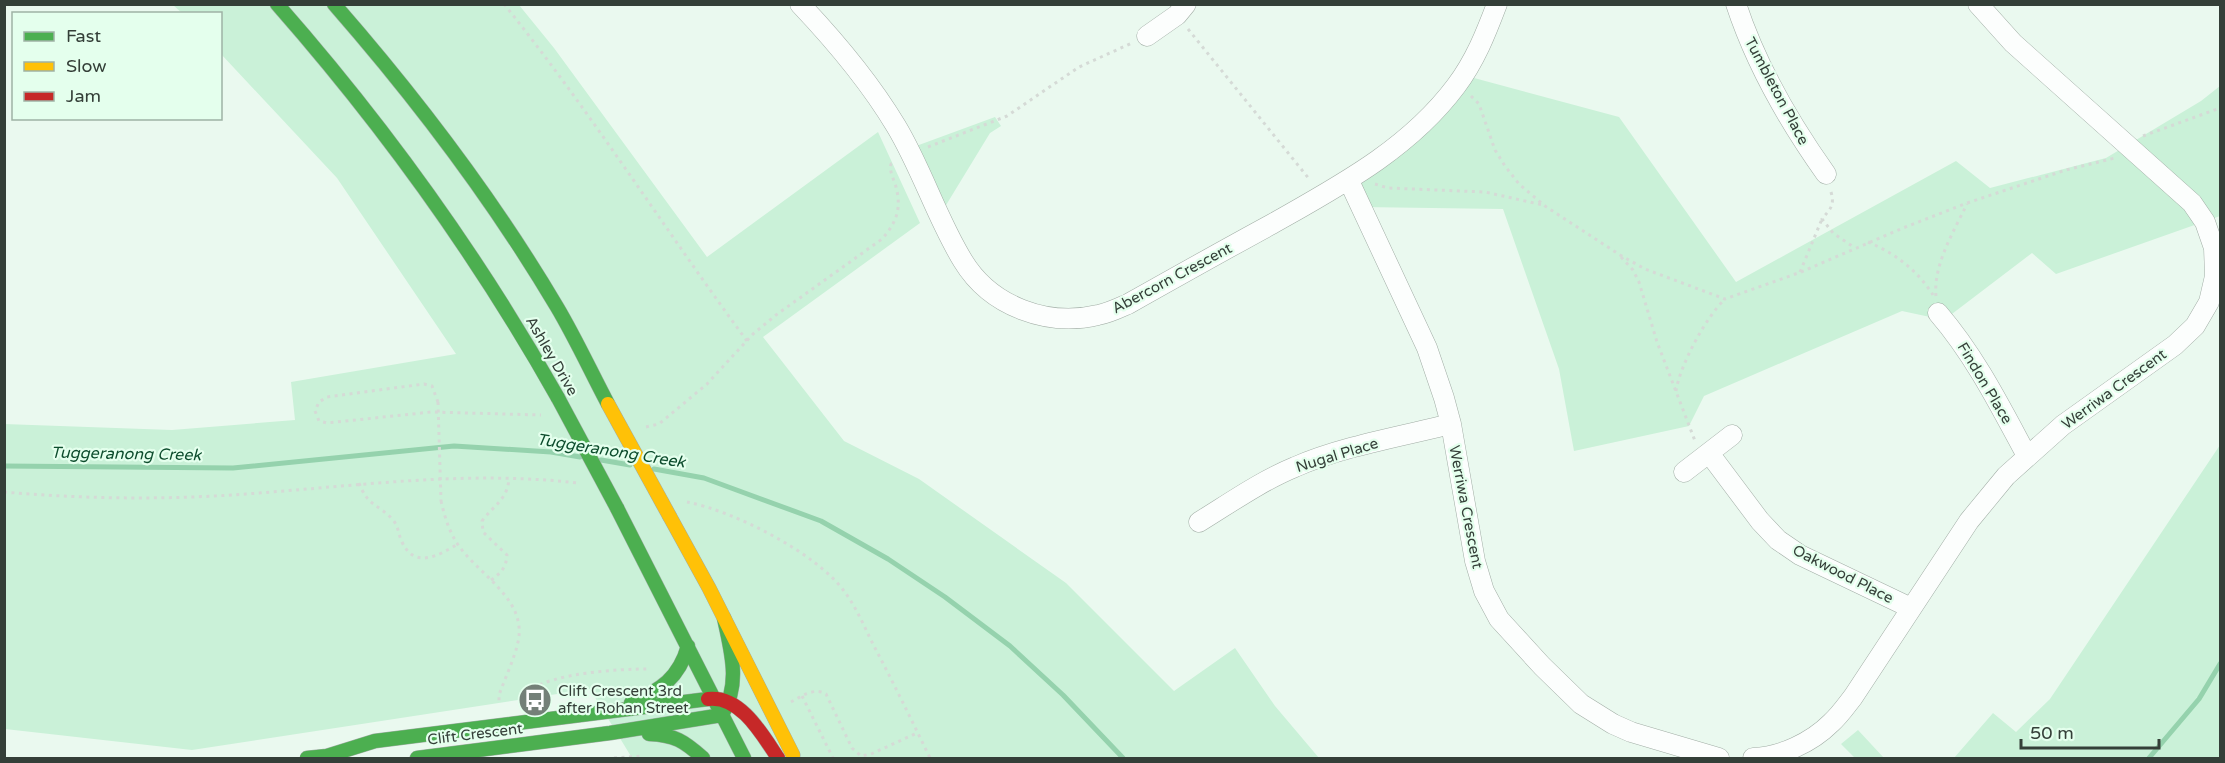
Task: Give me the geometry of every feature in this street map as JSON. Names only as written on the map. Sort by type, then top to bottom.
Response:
[{"type":"main road","name":"Ashley Drive","points":[[277,4],[325,57],[401,154],[472,254],[558,398],[714,698]]},
{"type":"main road","name":"Ashley Drive","points":[[334,4],[416,103],[485,196],[558,310],[724,618],[795,759]]},
{"type":"main road","points":[[724,618],[735,673],[735,686],[726,709]]},
{"type":"main road","points":[[607,711],[638,700],[672,679],[683,663],[688,646]]},
{"type":"main road","points":[[714,698],[726,709],[744,759]]},
{"type":"main road","name":"Clift Crescent","points":[[307,759],[327,756],[375,741],[714,698]]},
{"type":"main road","points":[[726,709],[747,714],[778,759]]},
{"type":"main road","name":"Clift Crescent","points":[[417,759],[610,733],[726,709]]},
{"type":"main road","points":[[610,733],[671,735],[684,741],[703,759]]},
{"type":"main road","name":"Clift Crescent","points":[[327,756],[342,759]]},
{"type":"street","name":"Abercorn Crescent","points":[[800,4],[867,80],[897,128],[963,262],[983,286],[995,296],[1023,311],[1037,316],[1068,320],[1099,315],[1128,304],[1349,181],[1399,145],[1429,117],[1456,85],[1483,42],[1497,4]]},
{"type":"street","name":"Tumbleton Place","points":[[1736,4],[1744,29],[1761,65],[1799,136],[1826,174]]},
{"type":"street","name":"Werriwa Crescent","points":[[1753,759],[1792,749],[1820,733],[1832,722],[1853,698],[1969,521],[2006,476],[2063,425],[2175,345],[2195,326],[2209,302],[2215,276],[2213,220],[2013,43],[1978,4]]},
{"type":"street","points":[[1147,36],[1182,10]]},
{"type":"street","name":"Werriwa Crescent","points":[[1349,181],[1427,348],[1451,424],[1475,561],[1484,591],[1499,619],[1581,704],[1613,724],[1631,732],[1719,759]]},
{"type":"street","name":"Findon Place","points":[[1937,307],[1987,382],[2027,456]]},
{"type":"street","name":"Nugal Place","points":[[1199,522],[1256,487],[1296,466],[1338,452],[1451,424]]},
{"type":"street","points":[[1684,472],[1732,435]]},
{"type":"street","name":"Oakwood Place","points":[[1709,453],[1760,521],[1778,540],[1800,555],[1911,608]]},
{"type":"street","points":[[442,732],[452,756]]},
{"type":"path","points":[[504,4],[542,52],[747,341]]},
{"type":"path","points":[[1182,10],[1315,186]]},
{"type":"path","points":[[921,150],[1007,116],[1079,68],[1147,36]]},
{"type":"path","points":[[1476,100],[1496,150],[1505,166],[1519,184],[1545,206],[1645,269],[1725,298]]},
{"type":"path","points":[[1676,393],[1678,381],[1695,345],[1717,307],[1725,298],[1800,272],[1967,203],[2067,170],[2111,161],[2121,155],[2138,138],[2220,108]]},
{"type":"path","points":[[1800,272],[1822,219],[1832,208],[1834,202],[1826,174]]},
{"type":"path","points":[[1376,186],[1485,192],[1545,206]]},
{"type":"path","points":[[1937,307],[1935,286],[1941,264],[1967,203]]},
{"type":"path","points":[[1822,219],[1833,233],[1855,248]]},
{"type":"path","points":[[1868,243],[1893,255],[1911,268],[1927,284],[1937,307]]},
{"type":"path","points":[[1620,255],[1633,270],[1639,282],[1657,342],[1700,452],[1709,453]]},
{"type":"path","points":[[438,402],[441,501],[444,514],[464,553],[491,580],[514,609],[519,627],[518,642],[500,695],[499,710]]},
{"type":"path","points":[[4,492],[98,497],[158,497],[244,494],[427,478],[509,478],[586,484]]},
{"type":"path","points":[[491,580],[501,572],[506,564],[507,555],[483,532],[482,521],[489,511],[504,498],[509,478]]},
{"type":"path","points":[[359,483],[365,497],[398,526],[402,541],[408,551],[418,557],[428,558],[458,544]]},
{"type":"path","points":[[676,500],[699,504],[750,524],[805,556],[837,582],[855,609],[930,759]]},
{"type":"path","points":[[526,706],[525,699],[529,691],[542,684],[609,669],[649,669]]},
{"type":"path","points":[[833,759],[802,696],[813,691],[820,690],[826,694],[852,748],[861,756],[871,754],[917,733]]},
{"type":"green space","points":[[173,5],[519,5],[554,48],[707,257],[878,132],[920,223],[763,337],[844,441],[919,479],[1066,583],[1174,691],[1235,648],[1275,706],[1319,758],[632,758],[590,689],[192,750],[5,729],[4,424],[172,430],[295,420],[291,382],[456,354],[337,178],[222,55],[222,12],[181,12]]},
{"type":"green space","points":[[1463,75],[1619,117],[1736,282],[1956,161],[1990,188],[2106,158],[2201,101],[2220,86],[2220,216],[2056,274],[2032,253],[1944,320],[1902,311],[1704,396],[1689,426],[1574,451],[1559,369],[1503,209],[1361,207],[1349,181]]},
{"type":"green space","points":[[995,117],[1001,126],[990,133],[940,215],[908,149]]},
{"type":"green space","points":[[2220,445],[2220,758],[1954,758],[1993,713],[2016,732],[2050,699]]},
{"type":"green space","points":[[1858,730],[1884,758],[1855,758],[1841,744]]},
{"type":"waterway","name":"Tuggeranong Creek","points":[[4,466],[233,468],[454,446],[551,452],[580,457]]},
{"type":"waterway","name":"Tuggeranong Creek","points":[[601,460],[630,465]]},
{"type":"waterway","name":"Tuggeranong Creek","points":[[654,469],[704,478],[821,521],[888,559],[945,597],[1010,646],[1063,695],[1123,758]]},
{"type":"waterway","name":"Tuggeranong Creek","points":[[2149,758],[2199,699],[2220,664]]},
{"type":"traffic: fast","points":[[277,4],[356,98],[428,194],[495,293],[558,398]]},
{"type":"traffic: fast","points":[[334,4],[424,113],[507,227],[564,319],[608,404]]},
{"type":"traffic: fast","points":[[558,398],[617,508]]},
{"type":"traffic: fast","points":[[617,508],[744,758]]},
{"type":"traffic: fast","points":[[417,758],[610,733],[722,715],[728,703],[733,679],[724,618]]},
{"type":"traffic: fast","points":[[631,703],[667,682],[680,667],[688,646]]},
{"type":"traffic: fast","points":[[307,758],[327,756],[375,741],[708,699]]},
{"type":"traffic: fast","points":[[649,734],[679,740],[703,758]]},
{"type":"traffic: slow","points":[[608,404],[670,517]]},
{"type":"traffic: slow","points":[[670,517],[709,588],[793,755]]},
{"type":"traffic: jam","points":[[708,699],[720,699],[741,710],[758,729],[778,758]]},
{"type":"place","name":"Clift Crescent 3rd after Rohan Street","points":[[535,700]]}]
